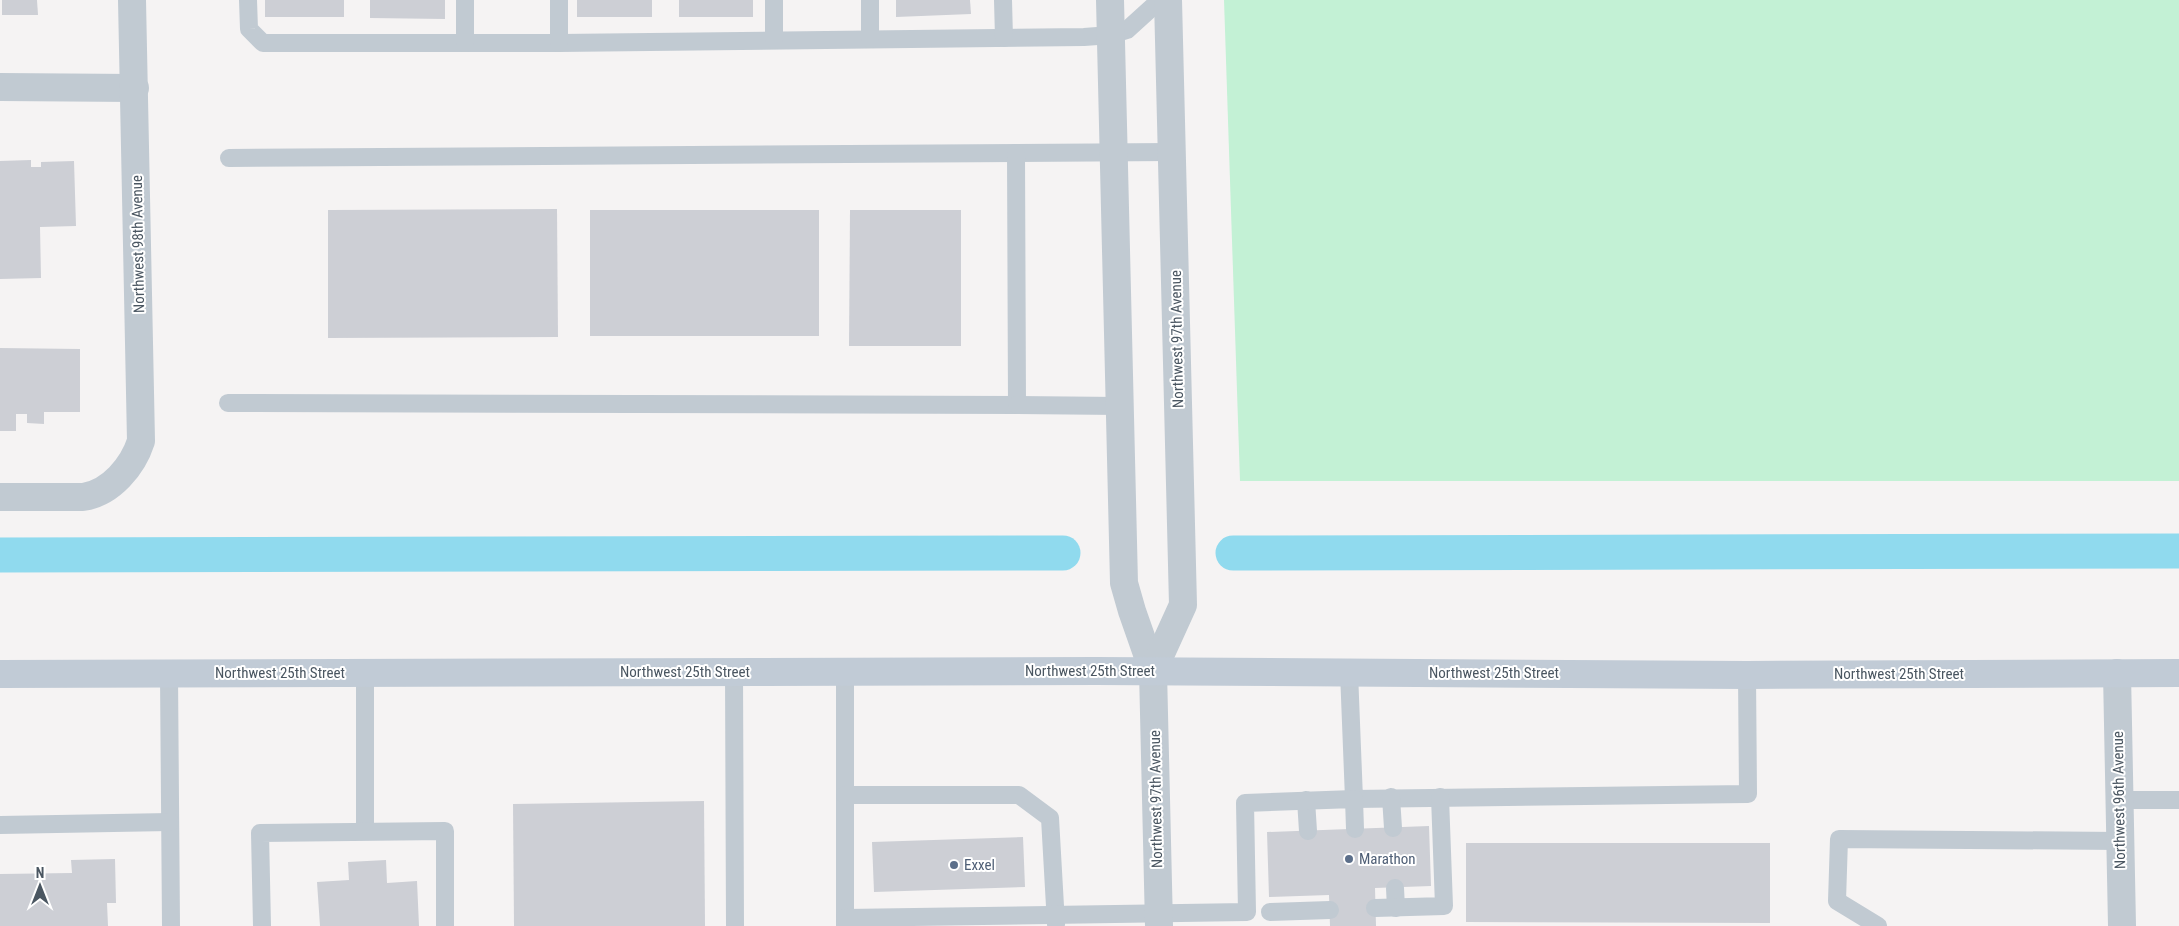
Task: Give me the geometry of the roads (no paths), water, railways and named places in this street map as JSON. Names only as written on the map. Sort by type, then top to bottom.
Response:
[{"type":"main road","name":"Northwest 25th Street","points":[[0,674],[1153,671],[1747,675],[2179,673]]},
{"type":"street","name":"Northwest 98th Avenue","points":[[0,497],[83,497],[101,491],[116,480],[132,462],[141,441],[132,0]]},
{"type":"street","name":"Northwest 97th Avenue","points":[[1110,0],[1124,583],[1153,671],[1159,919]]},
{"type":"street","name":"Northwest 97th Avenue","points":[[1153,671],[1183,605],[1168,0]]},
{"type":"street","points":[[0,87],[135,88]]},
{"type":"street","name":"Northwest 96th Avenue","points":[[2116,673],[2122,926]]},
{"type":"lane","points":[[248,0],[249,29],[263,43],[559,43],[1111,35],[1127,30],[1160,0]]},
{"type":"lane","points":[[465,0],[465,43]]},
{"type":"lane","points":[[559,0],[559,43]]},
{"type":"lane","points":[[774,0],[774,40]]},
{"type":"lane","points":[[870,0],[870,39]]},
{"type":"lane","points":[[1003,0],[1004,38]]},
{"type":"lane","points":[[229,158],[1172,152]]},
{"type":"lane","points":[[1016,154],[1017,405]]},
{"type":"lane","points":[[228,403],[1120,406]]},
{"type":"lane","points":[[734,672],[735,926]]},
{"type":"lane","points":[[845,672],[845,922],[1159,919],[1247,912],[1270,919],[1311,903],[1330,910]]},
{"type":"lane","points":[[1349,672],[1355,829]]},
{"type":"lane","points":[[365,673],[365,831]]},
{"type":"lane","points":[[169,674],[171,926]]},
{"type":"lane","points":[[1247,912],[1245,803],[1390,797],[1748,794],[1747,675]]},
{"type":"lane","points":[[845,795],[1019,795],[1050,818],[1056,920]]},
{"type":"lane","points":[[1390,797],[1392,828]]},
{"type":"lane","points":[[1375,908],[1444,906],[1440,797]]},
{"type":"lane","points":[[1306,800],[1308,831]]},
{"type":"lane","points":[[2120,800],[2179,800]]},
{"type":"lane","points":[[0,825],[170,822]]},
{"type":"lane","points":[[262,926],[260,833],[365,831],[445,831],[445,926]]},
{"type":"lane","points":[[1878,926],[1837,901],[1839,839],[2120,841]]},
{"type":"lane","points":[[1395,888],[1396,908]]},
{"type":"waterway","points":[[1233,553],[2179,551]]},
{"type":"waterway","points":[[0,555],[1063,553]]},
{"type":"place","name":"Marathon","points":[[1349,859]]},
{"type":"place","name":"Exxel","points":[[954,865]]}]
